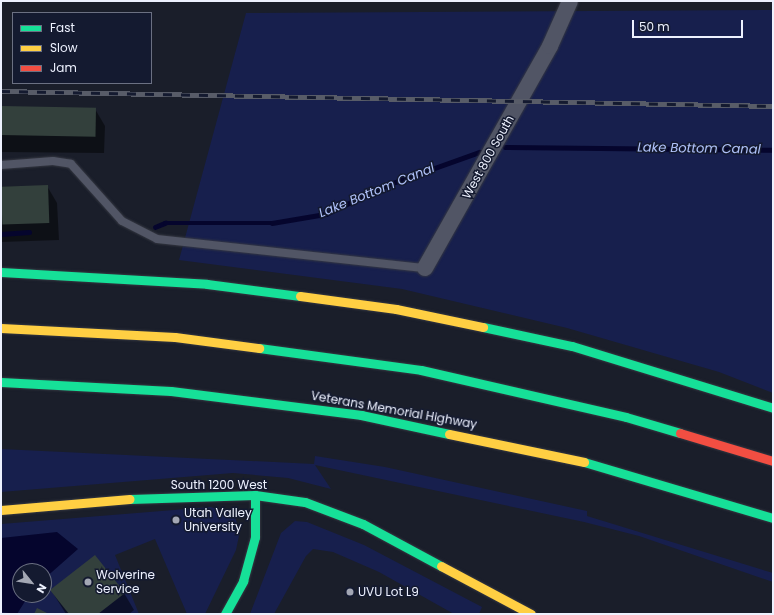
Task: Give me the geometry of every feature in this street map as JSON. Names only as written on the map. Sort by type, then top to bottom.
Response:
[{"type":"main road","points":[[1,272],[181,282],[396,309],[572,346],[773,408]]},
{"type":"main road","points":[[1,328],[175,337],[407,368],[626,417],[773,461]]},
{"type":"main road","name":"Veterans Memorial Highway","points":[[1,382],[171,391],[361,415],[597,465],[773,518]]},
{"type":"main road","name":"South 1200 West","points":[[1,510],[183,495],[255,495],[305,502],[363,524],[531,614]]},
{"type":"main road","points":[[225,614],[243,581],[255,537],[255,495]]},
{"type":"street","name":"West 800 South","points":[[425,268],[550,46],[570,1]]},
{"type":"street","name":"West 800 South","points":[[550,46],[564,32],[582,1]]},
{"type":"lane","points":[[1,165],[54,161],[71,164],[122,221],[158,239],[425,268]]},
{"type":"shaded area","points":[[773,10],[773,393],[719,372],[567,328],[402,289],[179,260],[246,13]]},
{"type":"shaded area","points":[[1,449],[314,464],[315,456],[385,467],[587,511],[587,516],[773,573],[773,582],[639,536],[584,522],[315,465],[331,489],[288,478],[233,473],[1,492]]},
{"type":"shaded area","points":[[211,507],[234,515],[240,531],[236,550],[205,614],[187,614],[155,539],[115,555],[139,614],[1,614],[1,524]]},
{"type":"shaded area","points":[[295,521],[307,522],[364,545],[482,607],[479,614],[454,614],[379,572],[333,552],[313,549],[306,556],[274,614],[250,614],[281,533]]},
{"type":"shaded area","points":[[57,532],[78,549],[52,572],[52,563],[12,563],[12,603],[24,603],[17,614],[1,612],[1,538]]},
{"type":"building","points":[[1,106],[96,108],[95,137],[1,135]]},
{"type":"building","points":[[48,185],[49,223],[2,225],[1,187]]},
{"type":"building","name":"Wolverine Service","points":[[95,555],[125,593],[98,614],[69,614],[52,593],[52,588]]},
{"type":"building","points":[[37,608],[49,614],[34,614]]},
{"type":"waterway","name":"Lake Bottom Canal","points":[[505,147],[773,150]]},
{"type":"waterway","name":"Lake Bottom Canal","points":[[155,227],[165,223],[272,223],[326,214],[387,185],[479,152]]},
{"type":"waterway","name":"Lake Bottom Canal","points":[[1,234],[29,232]]},
{"type":"railway","points":[[1,91],[773,106]]},
{"type":"traffic: fast","points":[[1,272],[207,284],[300,296]]},
{"type":"traffic: fast","points":[[483,327],[572,346],[773,408]]},
{"type":"traffic: fast","points":[[259,348],[421,370],[626,417],[680,433]]},
{"type":"traffic: fast","points":[[1,382],[171,391],[361,415],[449,434]]},
{"type":"traffic: fast","points":[[584,462],[773,518]]},
{"type":"traffic: fast","points":[[130,499],[255,495],[305,502],[363,524],[441,566]]},
{"type":"traffic: fast","points":[[225,614],[243,581],[255,537],[255,495]]},
{"type":"traffic: slow","points":[[300,296],[396,309],[483,327]]},
{"type":"traffic: slow","points":[[1,328],[175,337],[259,348]]},
{"type":"traffic: slow","points":[[449,434],[584,462]]},
{"type":"traffic: slow","points":[[1,510],[130,499]]},
{"type":"traffic: slow","points":[[441,566],[531,614]]},
{"type":"traffic: jam","points":[[680,433],[773,461]]},
{"type":"place","name":"Utah Valley University","points":[[176,520]]},
{"type":"place","name":"Wolverine Service","points":[[88,582]]},
{"type":"place","name":"UVU Lot L9","points":[[350,592]]}]
